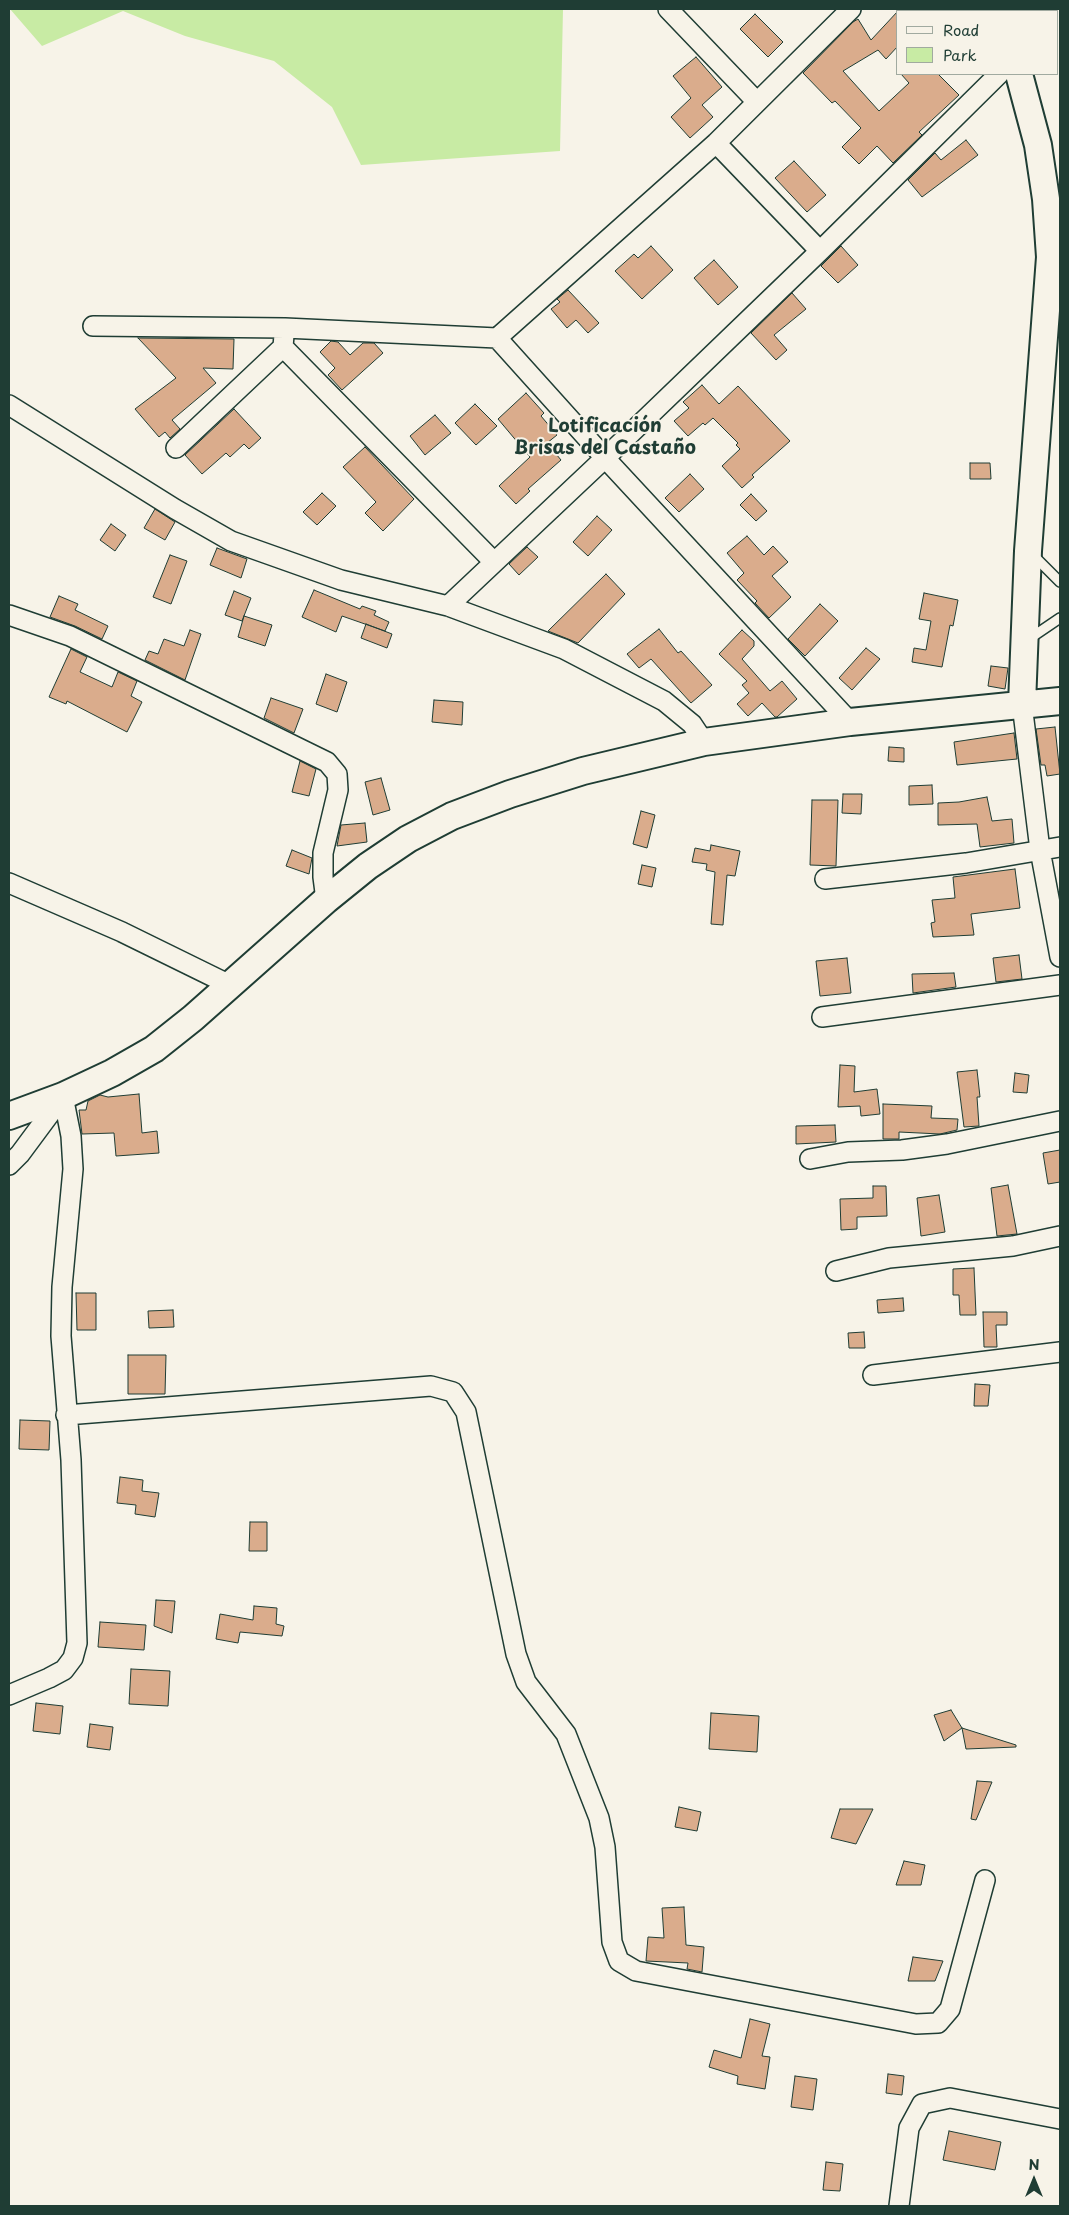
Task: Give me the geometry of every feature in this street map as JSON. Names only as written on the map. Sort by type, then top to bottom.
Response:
[{"type":"street","points":[[668,9],[757,102]]},
{"type":"street","points":[[93,326],[285,328],[497,338],[716,143],[851,9]]},
{"type":"street","points":[[448,606],[820,251],[998,75]]},
{"type":"street","points":[[1019,75],[1038,145],[1046,199],[1050,256],[1028,551],[1022,704],[1040,850],[1060,957]]},
{"type":"street","points":[[716,143],[820,251]]},
{"type":"street","points":[[176,448],[283,347],[285,328]]},
{"type":"street","points":[[497,338],[605,458],[850,722]]},
{"type":"street","points":[[283,347],[493,561]]},
{"type":"street","points":[[9,405],[175,509],[230,541],[341,580],[448,606],[564,649],[664,700],[692,724],[704,742]]},
{"type":"street","points":[[9,615],[70,636],[327,762],[338,774],[338,790],[323,853],[322,876],[326,900]]},
{"type":"street","points":[[9,1116],[63,1096],[112,1073],[154,1049],[193,1018],[326,900],[368,866],[452,816],[510,794],[583,771],[704,742],[850,722],[1060,701]]},
{"type":"street","points":[[825,879],[966,863],[1060,847]]},
{"type":"street","points":[[9,883],[122,932],[230,984]]},
{"type":"street","points":[[822,1017],[1060,985]]},
{"type":"street","points":[[9,1165],[20,1154],[63,1096]]},
{"type":"street","points":[[9,1695],[64,1670],[73,1658],[77,1643],[73,1507],[61,1336],[62,1287],[73,1170],[72,1136],[63,1096]]},
{"type":"street","points":[[810,1160],[848,1152],[902,1150],[948,1144],[1060,1121]]},
{"type":"street","points":[[836,1270],[889,1258],[1013,1246],[1060,1236]]},
{"type":"street","points":[[873,1375],[1060,1352]]},
{"type":"street","points":[[66,1416],[431,1386],[453,1392],[466,1412],[516,1654],[526,1682],[566,1734],[599,1818],[605,1847],[612,1942],[619,1961],[636,1971],[916,2024],[938,2023],[950,2009],[985,1880]]},
{"type":"street","points":[[898,2206],[910,2128],[922,2104],[950,2098],[1060,2119]]},
{"type":"lane","points":[[1028,551],[1060,582]]},
{"type":"lane","points":[[1024,642],[1060,618]]},
{"type":"green space","points":[[10,9],[563,9],[560,151],[361,165],[332,107],[274,61],[185,36],[123,11],[42,46]]},
{"type":"building","points":[[896,13],[896,48],[886,59],[878,50],[843,71],[879,111],[909,83],[902,75],[939,75],[959,95],[919,132],[922,135],[893,163],[877,146],[859,164],[842,147],[861,128],[835,101],[832,103],[803,73],[858,19],[871,40]]},
{"type":"building","points":[[755,14],[783,42],[768,57],[740,29]]},
{"type":"building","points":[[696,57],[722,87],[702,105],[713,117],[690,138],[671,117],[691,98],[673,76]]},
{"type":"building","points":[[966,140],[978,155],[922,197],[908,180],[935,153],[941,160]]},
{"type":"building","points":[[794,161],[826,195],[807,212],[775,178]]},
{"type":"building","points":[[651,246],[673,270],[642,299],[615,271],[634,254],[638,258]]},
{"type":"building","points":[[841,246],[858,265],[838,283],[821,266]]},
{"type":"building","points":[[714,260],[738,287],[718,305],[694,278]]},
{"type":"building","points":[[568,290],[599,323],[588,333],[576,320],[567,328],[551,309],[560,302],[557,299]]},
{"type":"building","points":[[792,293],[806,309],[774,335],[787,350],[776,360],[751,333]]},
{"type":"building","points":[[138,338],[234,339],[233,369],[203,368],[216,383],[172,420],[180,429],[170,438],[165,432],[159,437],[135,409],[176,378]]},
{"type":"building","points":[[331,341],[338,342],[350,355],[363,343],[374,343],[383,353],[342,390],[328,375],[335,368],[320,352]]},
{"type":"building","points":[[702,385],[719,404],[738,386],[790,441],[752,475],[754,477],[742,488],[722,466],[740,449],[736,445],[738,443],[713,418],[705,425],[703,423],[688,436],[674,421],[689,408],[683,402]]},
{"type":"building","points":[[526,393],[544,413],[541,416],[557,435],[547,443],[561,460],[528,489],[530,491],[516,504],[499,486],[530,457],[498,419]]},
{"type":"building","points":[[475,404],[497,426],[476,445],[455,423]]},
{"type":"building","points":[[234,409],[261,438],[249,449],[244,444],[230,457],[226,453],[202,474],[185,455]]},
{"type":"building","points":[[435,415],[451,433],[425,455],[410,436]]},
{"type":"building","points":[[365,447],[414,499],[383,531],[365,513],[376,502],[343,467]]},
{"type":"building","points":[[970,463],[990,463],[991,479],[970,479]]},
{"type":"building","points":[[690,474],[704,489],[679,512],[665,498]]},
{"type":"building","points":[[322,493],[336,506],[317,525],[303,512]]},
{"type":"building","points":[[751,494],[767,511],[756,521],[740,505]]},
{"type":"building","points":[[155,509],[175,522],[165,540],[144,528]]},
{"type":"building","points":[[597,516],[612,530],[588,556],[573,542]]},
{"type":"building","points":[[111,524],[126,535],[115,551],[100,540]]},
{"type":"building","points":[[747,536],[764,555],[773,546],[788,562],[772,576],[791,597],[769,618],[755,603],[757,601],[737,580],[744,573],[727,553]]},
{"type":"building","points":[[527,547],[538,557],[519,575],[509,564]]},
{"type":"building","points":[[217,548],[247,559],[241,578],[210,565]]},
{"type":"building","points":[[170,555],[187,561],[171,604],[153,597]]},
{"type":"building","points":[[606,574],[625,594],[578,643],[548,631]]},
{"type":"building","points":[[314,590],[360,609],[362,606],[376,611],[374,615],[389,622],[385,631],[342,616],[336,632],[302,617]]},
{"type":"building","points":[[234,591],[251,598],[242,621],[225,615]]},
{"type":"building","points":[[924,593],[958,600],[953,626],[950,625],[942,667],[912,662],[914,648],[926,650],[931,621],[919,619]]},
{"type":"building","points":[[59,596],[78,604],[75,610],[108,626],[102,639],[50,617]]},
{"type":"building","points":[[820,604],[838,621],[805,656],[788,639]]},
{"type":"building","points":[[244,616],[272,625],[265,646],[238,637]]},
{"type":"building","points":[[366,624],[392,634],[387,648],[361,638]]},
{"type":"building","points":[[659,629],[678,653],[681,651],[712,685],[691,703],[651,659],[639,668],[627,654]]},
{"type":"building","points":[[190,630],[201,634],[185,680],[145,660],[149,651],[158,654],[164,639],[184,646]]},
{"type":"building","points":[[742,630],[754,641],[754,646],[742,659],[770,691],[782,681],[797,699],[777,717],[762,703],[748,716],[737,704],[749,693],[742,685],[747,681],[719,654]]},
{"type":"building","points":[[866,648],[880,659],[852,690],[839,678]]},
{"type":"building","points":[[71,649],[87,657],[80,672],[112,687],[118,672],[137,681],[131,696],[142,702],[127,732],[67,701],[66,704],[49,697]]},
{"type":"building","points":[[991,666],[1008,668],[1005,689],[988,686]]},
{"type":"building","points":[[326,674],[347,682],[337,712],[316,704]]},
{"type":"building","points":[[271,698],[303,709],[294,733],[264,718]]},
{"type":"building","points":[[434,700],[463,702],[462,725],[432,722]]},
{"type":"building","points":[[1055,727],[1060,774],[1047,776],[1045,765],[1041,765],[1036,729]]},
{"type":"building","points":[[1014,733],[1017,759],[957,765],[954,742]]},
{"type":"building","points":[[889,747],[904,748],[904,762],[888,761]]},
{"type":"building","points":[[300,761],[316,769],[309,796],[292,792]]},
{"type":"building","points":[[381,778],[390,810],[373,815],[365,782]]},
{"type":"building","points":[[932,785],[933,804],[909,805],[909,786]]},
{"type":"building","points":[[843,794],[862,794],[861,814],[842,813]]},
{"type":"building","points":[[987,797],[992,821],[1012,819],[1014,843],[980,847],[977,824],[938,825],[938,803],[959,802]]},
{"type":"building","points":[[812,800],[838,800],[836,866],[810,865]]},
{"type":"building","points":[[641,811],[655,815],[647,848],[633,844]]},
{"type":"building","points":[[365,823],[367,842],[337,846],[341,825]]},
{"type":"building","points":[[711,845],[740,851],[735,876],[727,875],[723,925],[711,924],[715,872],[706,870],[707,864],[692,862],[695,848],[710,851]]},
{"type":"building","points":[[292,850],[312,858],[309,874],[286,866]]},
{"type":"building","points":[[642,865],[656,868],[652,887],[638,884]]},
{"type":"building","points":[[1015,869],[1020,908],[971,914],[974,935],[933,937],[931,923],[935,922],[932,900],[955,898],[953,877]]},
{"type":"building","points":[[1019,955],[1022,979],[996,982],[993,958]]},
{"type":"building","points":[[847,958],[851,993],[820,996],[816,961]]},
{"type":"building","points":[[954,973],[956,987],[913,993],[912,974]]},
{"type":"building","points":[[840,1065],[855,1066],[854,1092],[877,1089],[880,1114],[861,1116],[860,1106],[838,1107]]},
{"type":"building","points":[[977,1070],[980,1097],[977,1097],[979,1126],[964,1127],[957,1072]]},
{"type":"building","points":[[1015,1073],[1029,1075],[1027,1093],[1013,1092]]},
{"type":"building","points":[[139,1094],[142,1133],[157,1131],[159,1153],[116,1156],[114,1133],[82,1134],[79,1110],[86,1110],[88,1101],[100,1095],[108,1097]]},
{"type":"building","points":[[883,1104],[932,1106],[931,1118],[958,1119],[957,1130],[940,1134],[899,1132],[899,1139],[883,1139]]},
{"type":"building","points":[[835,1125],[836,1142],[796,1144],[796,1126]]},
{"type":"building","points":[[1060,1150],[1060,1182],[1048,1184],[1043,1153]]},
{"type":"building","points":[[1008,1185],[1017,1234],[997,1236],[991,1188]]},
{"type":"building","points":[[873,1186],[886,1186],[887,1216],[857,1217],[857,1229],[841,1230],[840,1199],[873,1198]]},
{"type":"building","points":[[939,1195],[945,1232],[921,1236],[917,1198]]},
{"type":"building","points":[[974,1268],[976,1315],[960,1315],[959,1295],[953,1295],[953,1269]]},
{"type":"building","points":[[76,1293],[96,1293],[96,1330],[77,1330]]},
{"type":"building","points":[[903,1298],[904,1311],[878,1313],[877,1300]]},
{"type":"building","points":[[173,1310],[174,1327],[149,1328],[148,1311]]},
{"type":"building","points":[[983,1312],[1007,1312],[1007,1325],[996,1325],[997,1347],[984,1347]]},
{"type":"building","points":[[864,1332],[865,1348],[849,1348],[848,1333]]},
{"type":"building","points":[[128,1355],[166,1355],[165,1394],[128,1394]]},
{"type":"building","points":[[975,1384],[990,1385],[988,1406],[974,1406]]},
{"type":"building","points":[[20,1420],[50,1421],[49,1450],[19,1449]]},
{"type":"building","points":[[120,1477],[143,1480],[142,1491],[159,1493],[155,1517],[135,1514],[136,1505],[117,1503]]},
{"type":"building","points":[[250,1522],[267,1522],[267,1551],[249,1551]]},
{"type":"building","points":[[156,1600],[175,1601],[172,1633],[154,1626]]},
{"type":"building","points":[[254,1606],[277,1608],[276,1624],[284,1626],[282,1636],[240,1632],[238,1643],[216,1639],[220,1614],[253,1620]]},
{"type":"building","points":[[100,1622],[146,1625],[144,1650],[98,1647]]},
{"type":"building","points":[[131,1669],[170,1671],[168,1706],[129,1704]]},
{"type":"building","points":[[36,1703],[63,1706],[60,1734],[33,1731]]},
{"type":"building","points":[[951,1710],[962,1728],[944,1741],[934,1715]]},
{"type":"building","points":[[711,1713],[759,1716],[757,1752],[709,1749]]},
{"type":"building","points":[[90,1724],[113,1727],[110,1750],[87,1747]]},
{"type":"building","points":[[962,1728],[1016,1745],[1016,1747],[966,1749]]},
{"type":"building","points":[[977,1781],[992,1782],[976,1820],[971,1819]]},
{"type":"building","points":[[679,1807],[701,1812],[697,1831],[675,1827]]},
{"type":"building","points":[[840,1809],[873,1809],[856,1844],[831,1838]]},
{"type":"building","points":[[904,1861],[925,1865],[921,1885],[896,1885]]},
{"type":"building","points":[[684,1907],[686,1945],[704,1947],[702,1972],[687,1969],[688,1963],[646,1961],[648,1937],[664,1938],[662,1908]]},
{"type":"building","points":[[913,1957],[943,1961],[935,1981],[908,1981]]},
{"type":"building","points":[[750,2019],[770,2024],[762,2056],[770,2057],[765,2089],[737,2084],[738,2076],[709,2067],[714,2050],[741,2058]]},
{"type":"building","points":[[888,2074],[904,2076],[902,2095],[886,2093]]},
{"type":"building","points":[[795,2076],[817,2079],[813,2110],[791,2107]]},
{"type":"building","points":[[949,2131],[1001,2142],[995,2170],[943,2160]]},
{"type":"building","points":[[826,2162],[843,2164],[840,2191],[823,2190]]},
{"type":"district","name":"Lotificación Brisas del Castaño","points":[[605,438]]}]
